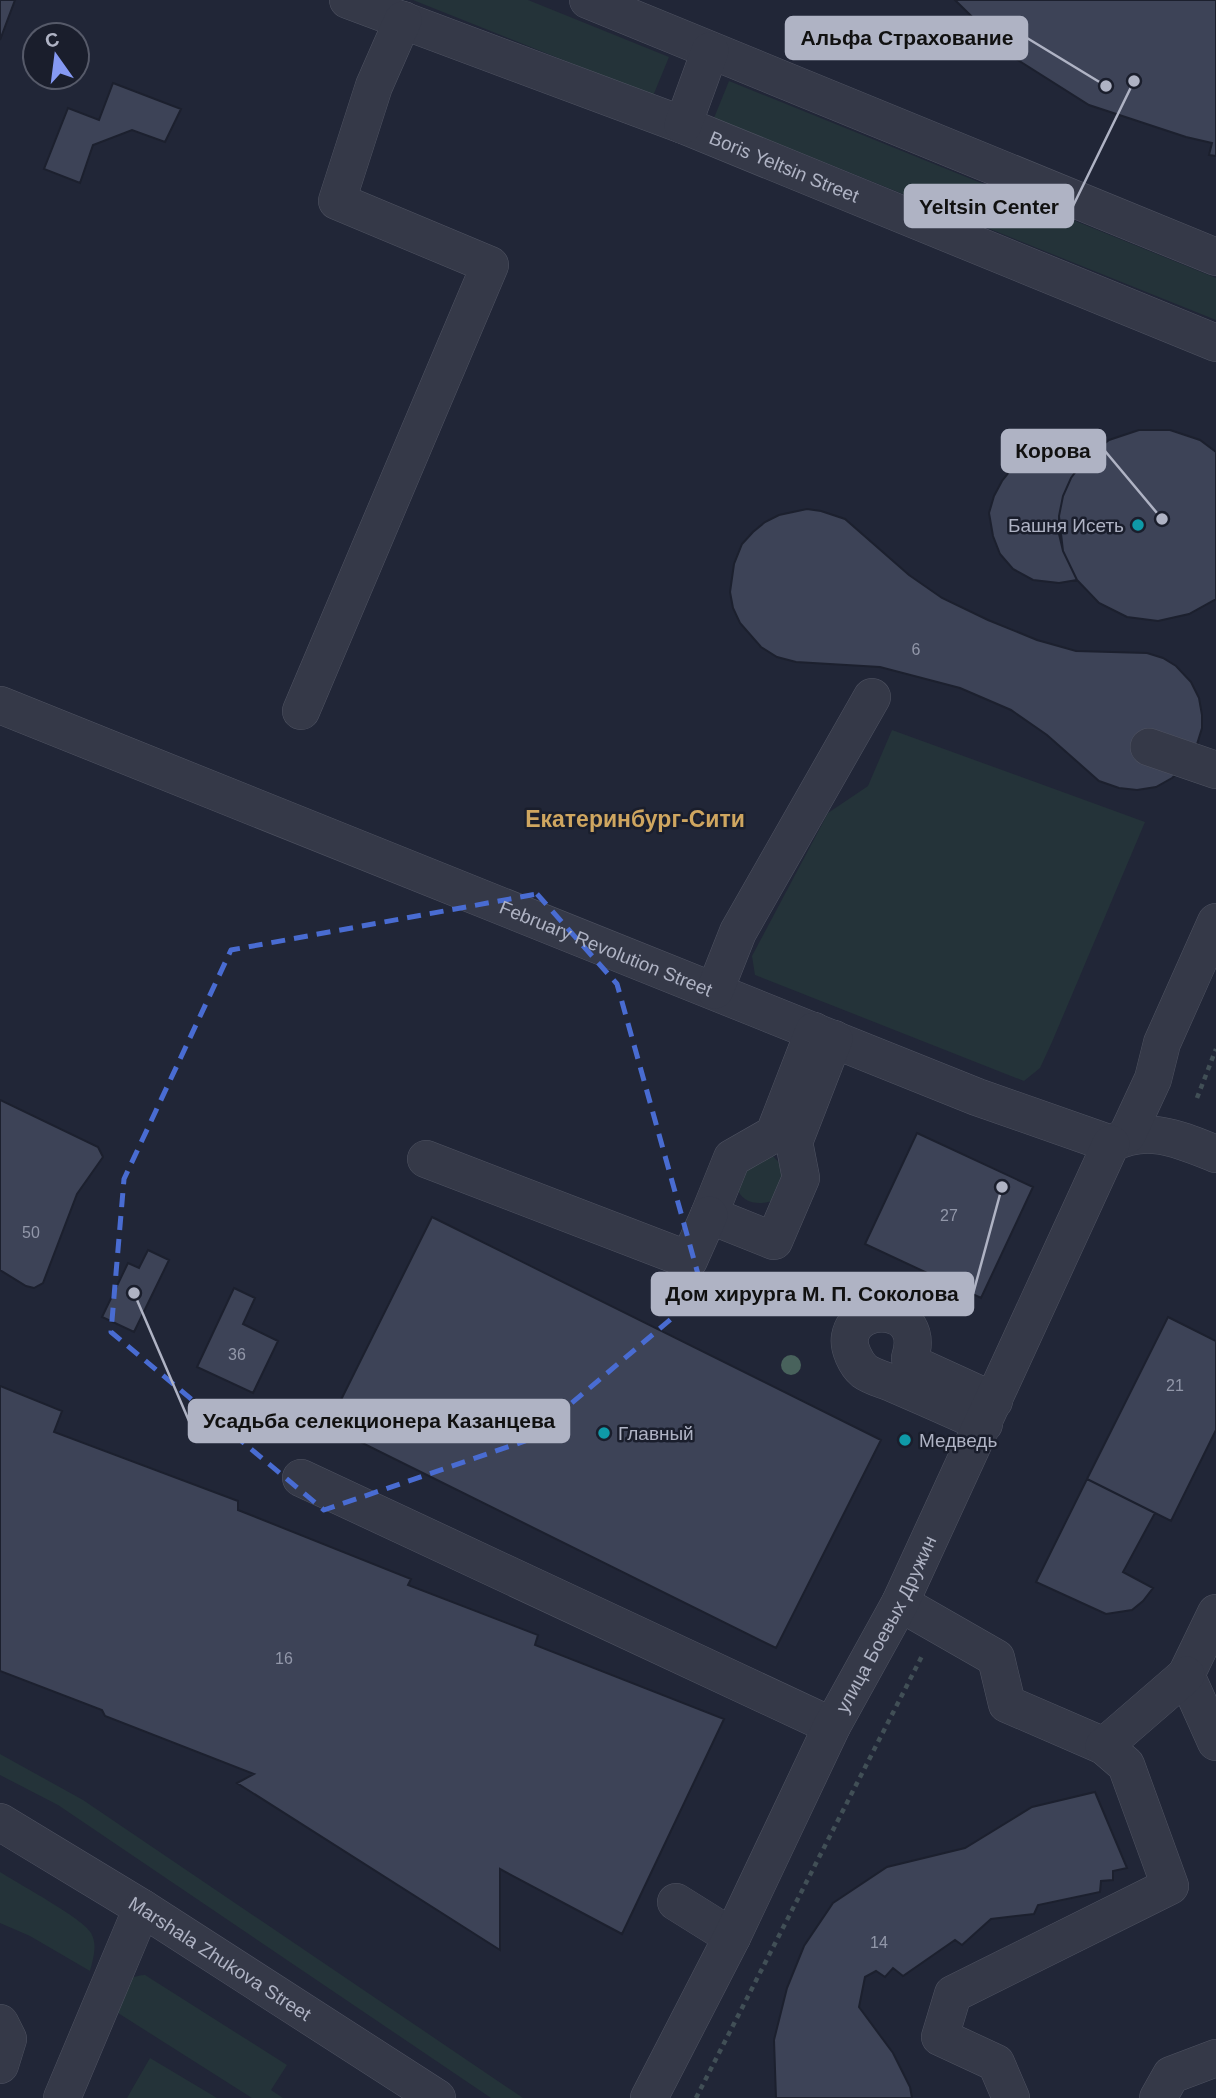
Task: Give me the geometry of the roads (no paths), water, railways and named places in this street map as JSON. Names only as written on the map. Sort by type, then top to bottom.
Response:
[{"type":"street","name":"Boris Yeltsin Street","points":[[348,0],[683,125],[1216,343]]},
{"type":"street","points":[[588,0],[1216,257]]},
{"type":"street","points":[[301,711],[490,265],[337,201],[374,86],[403,20]]},
{"type":"street","points":[[683,125],[710,51]]},
{"type":"street","points":[[715,990],[738,932],[872,697]]},
{"type":"street","name":"February Revolution Street","points":[[0,705],[977,1097],[1119,1139],[1171,1136],[1216,1154]]},
{"type":"street","points":[[1149,747],[1216,770]]},
{"type":"street","name":"улица Боевых Дружин","points":[[649,2098],[732,1937],[832,1726],[901,1603],[1119,1139],[1153,1079],[1162,1043],[1216,922]]},
{"type":"street","points":[[426,1159],[689,1260],[732,1158],[774,1134],[824,1035]]},
{"type":"street","points":[[709,1215],[774,1241],[801,1178],[794,1142],[824,1035]]},
{"type":"street","points":[[301,1478],[832,1726]]},
{"type":"street","points":[[901,1603],[996,1658],[1007,1704],[1104,1746],[1126,1765],[1170,1885],[953,1994],[940,2037],[996,2063],[1011,2098]]},
{"type":"street","points":[[1104,1746],[1186,1675],[1216,1613]]},
{"type":"street","points":[[1186,1675],[1216,1742]]},
{"type":"street","name":"Marshala Zhukova Street","points":[[0,1822],[142,1908],[438,2098]]},
{"type":"street","points":[[676,1902],[732,1937]]},
{"type":"street","points":[[62,2098],[142,1908]]},
{"type":"street","points":[[0,2023],[8,2039],[0,2065]]},
{"type":"street","points":[[1158,2098],[1171,2075],[1216,2058]]},
{"type":"place","name":"Yeltsin Center","points":[[1134,81]]},
{"type":"place","name":"Альфа Страхование","points":[[1106,86]]},
{"type":"place","name":"Корова","points":[[1162,519]]},
{"type":"place","name":"Башня Исеть","points":[[1138,525]]},
{"type":"place","name":"Дом хирурга М. П. Соколова","points":[[1002,1187]]},
{"type":"place","name":"Усадьба селекционера Казанцева","points":[[134,1293]]},
{"type":"place","name":"Главный","points":[[604,1433]]},
{"type":"place","name":"Медведь","points":[[905,1440]]},
{"type":"district","name":"Екатеринбург-Сити","points":[[635,819]]}]
